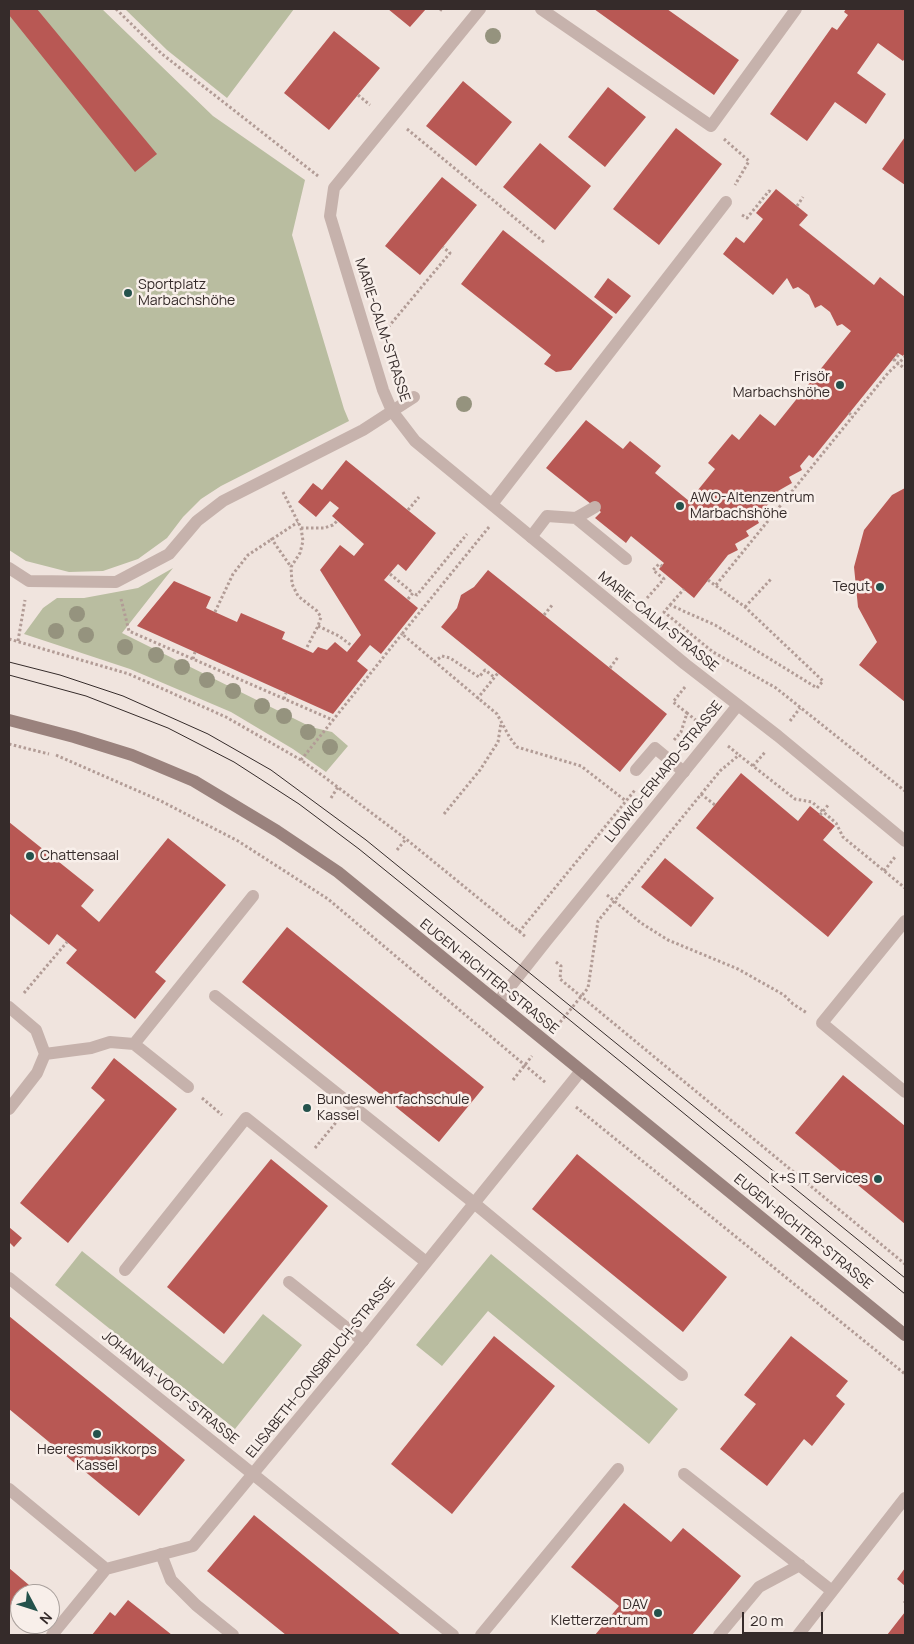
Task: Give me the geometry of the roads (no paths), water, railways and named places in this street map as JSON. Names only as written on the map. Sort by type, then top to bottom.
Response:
[{"type":"main road","name":"EUGEN-RICHTER-STRASSE","points":[[9,720],[132,755],[194,781],[277,831],[338,872],[498,1002],[580,1072],[905,1335]]},
{"type":"street","name":"MARIE-CALM-STRASSE","points":[[480,9],[334,188],[330,216],[383,390],[392,411],[415,441],[685,664],[738,705]]},
{"type":"street","points":[[540,9],[711,126],[796,9]]},
{"type":"street","points":[[492,504],[726,202]]},
{"type":"street","points":[[9,568],[29,581],[116,582],[169,554],[197,521],[222,501],[362,430],[414,397]]},
{"type":"street","points":[[531,537],[547,516],[576,518],[595,507]]},
{"type":"street","points":[[576,518],[626,559]]},
{"type":"street","name":"LUDWIG-ERHARD-STRASSE","points":[[498,1002],[738,705],[905,841]]},
{"type":"street","points":[[636,770],[655,748],[684,772]]},
{"type":"street","points":[[134,1044],[253,896]]},
{"type":"street","points":[[905,921],[822,1023],[905,1092]]},
{"type":"street","points":[[215,996],[474,1203],[682,1375]]},
{"type":"street","points":[[9,1007],[36,1030],[45,1054],[37,1073],[9,1109]]},
{"type":"street","points":[[45,1054],[91,1048],[110,1042],[134,1044],[188,1087]]},
{"type":"street","name":"ELISABETH-CONSBRUCH-STRASSE","points":[[106,1569],[193,1546],[363,1341],[580,1072]]},
{"type":"street","points":[[125,1270],[246,1118],[426,1262]]},
{"type":"street","name":"JOHANNA-VOGT-STRASSE","points":[[9,1278],[453,1635]]},
{"type":"street","points":[[289,1282],[363,1341]]},
{"type":"street","points":[[481,1635],[618,1469]]},
{"type":"street","points":[[684,1474],[832,1591]]},
{"type":"street","points":[[9,1489],[106,1569],[52,1635]]},
{"type":"street","points":[[798,1635],[905,1498]]},
{"type":"street","points":[[161,1554],[171,1580],[196,1605],[233,1635]]},
{"type":"street","points":[[719,1635],[759,1587],[800,1565]]},
{"type":"tram line","points":[[9,662],[60,675],[123,696],[208,734],[271,770],[366,840],[905,1278]]},
{"type":"tram line","points":[[9,675],[86,696],[168,728],[234,762],[299,804],[359,849],[905,1294]]},
{"type":"place","name":"Sportplatz Marbachshöhe","points":[[128,293]]},
{"type":"place","name":"Frisör Marbachshöhe","points":[[840,385]]},
{"type":"place","name":"AWO-Altenzentrum Marbachshöhe","points":[[680,506]]},
{"type":"place","name":"Tegut","points":[[880,587]]},
{"type":"place","name":"Chattensaal","points":[[30,856]]},
{"type":"place","name":"Bundeswehrfachschule Kassel","points":[[307,1108]]},
{"type":"place","name":"K+S IT Services","points":[[878,1179]]},
{"type":"place","name":"Heeresmusikkorps Kassel","points":[[97,1434]]},
{"type":"place","name":"DAV Kletterzentrum","points":[[658,1613]]}]
